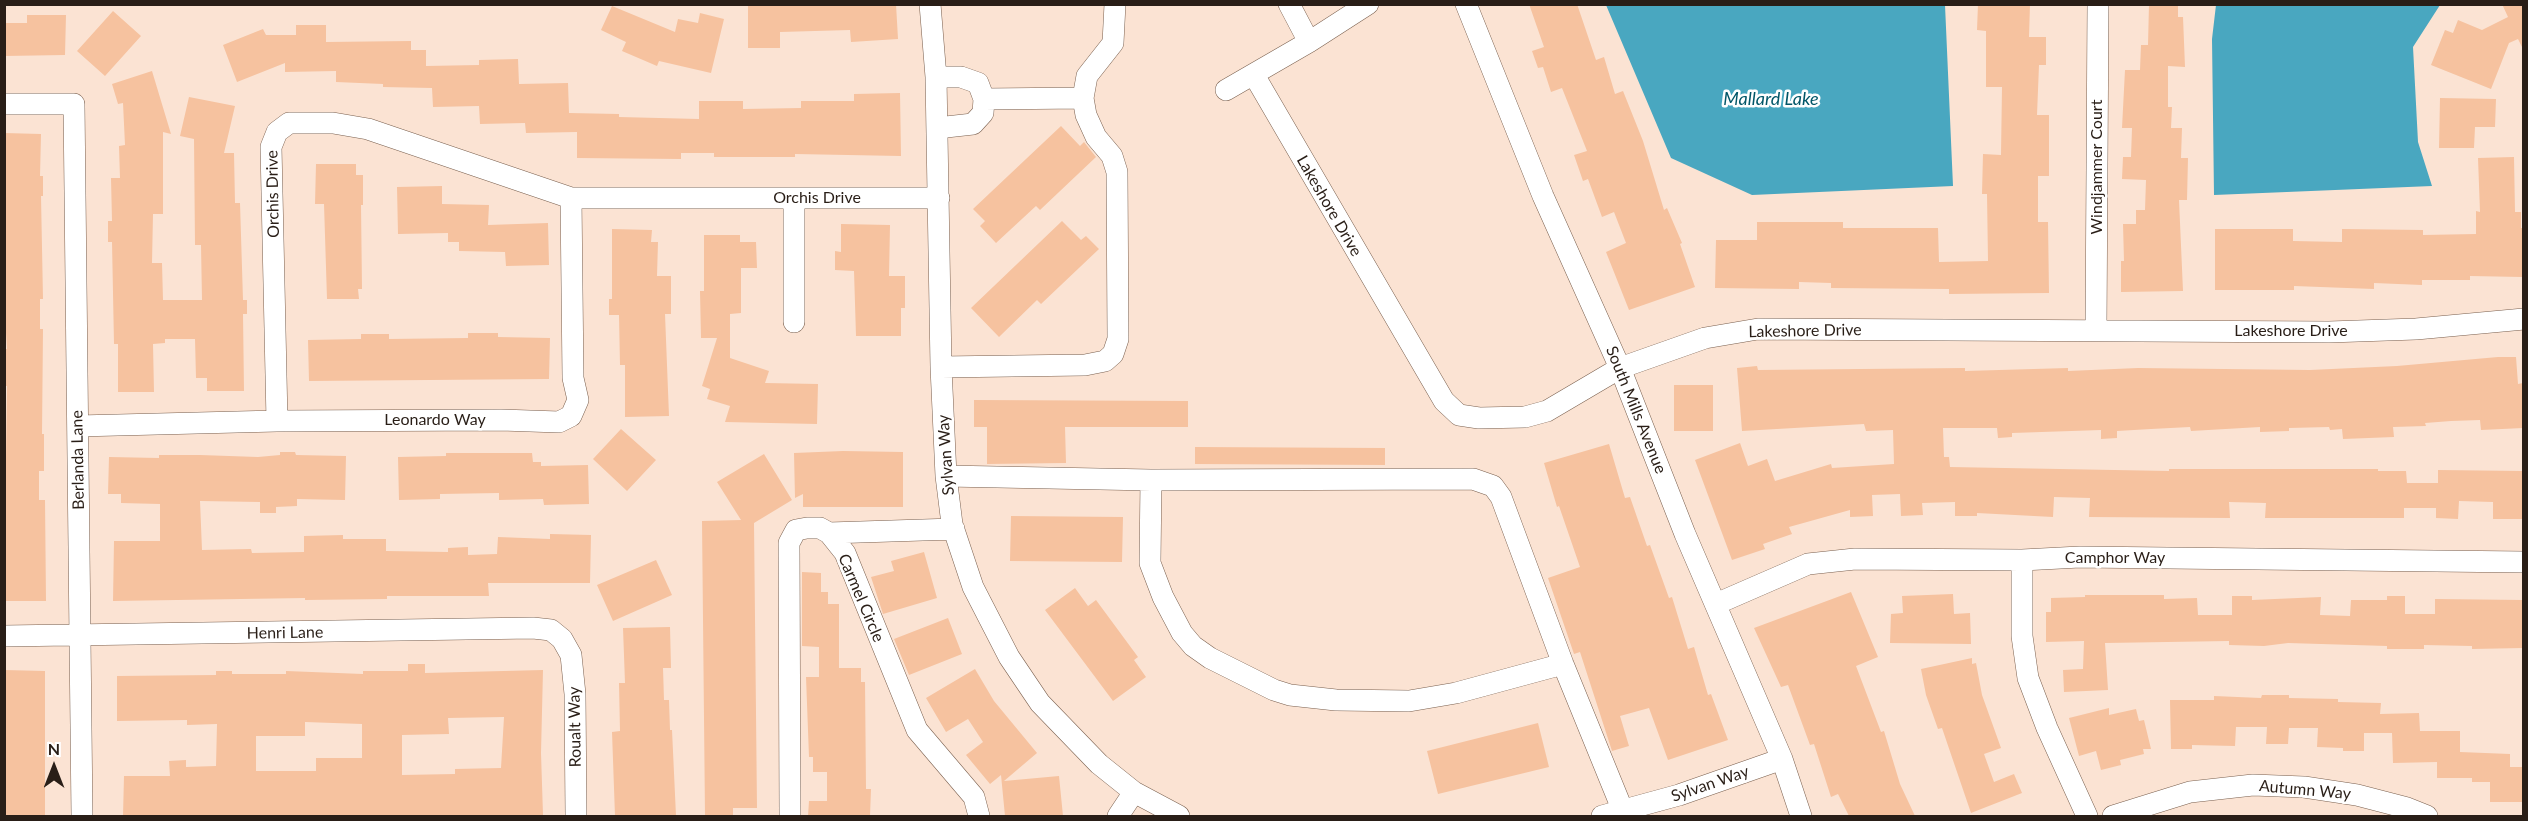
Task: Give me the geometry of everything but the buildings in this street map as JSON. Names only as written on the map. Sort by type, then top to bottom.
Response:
[{"type":"street","name":"Sylvan Way","points":[[930,4],[936,77],[941,367],[946,476],[954,529],[973,587],[1009,657],[1040,703],[1092,758],[1134,792],[1179,816]]},
{"type":"street","points":[[941,367],[1085,365],[1105,361],[1113,354],[1118,339],[1117,172],[1112,156],[1096,137],[1086,115],[1083,98],[1087,76],[1113,43],[1115,4]]},
{"type":"street","points":[[1289,4],[1309,42]]},
{"type":"street","points":[[1226,90],[1309,42],[1368,4]]},
{"type":"street","name":"South Mills Avenue","points":[[1466,4],[1544,196],[1620,368],[1782,759],[1802,816]]},
{"type":"street","name":"Windjammer Court","points":[[2096,330],[2098,4]]},
{"type":"street","name":"Lakeshore Drive","points":[[1254,75],[1444,401],[1452,411],[1459,415],[1479,418],[1525,417],[1547,411],[1620,368],[1705,338],[1758,329],[2361,331],[2416,329],[2523,319]]},
{"type":"street","points":[[936,77],[961,77],[978,83],[984,99],[983,112],[973,124],[937,128]]},
{"type":"street","points":[[984,99],[1083,98]]},
{"type":"street","name":"Berlanda Lane","points":[[4,104],[74,104],[82,816]]},
{"type":"street","name":"Orchis Drive","points":[[277,421],[270,147],[277,132],[289,123],[311,122],[368,129],[571,198],[939,198]]},
{"type":"street","name":"Leonardo Way","points":[[78,426],[277,421],[559,422],[571,416],[578,400],[573,378],[571,198]]},
{"type":"street","points":[[794,198],[794,322]]},
{"type":"street","points":[[946,476],[1151,480],[1473,479],[1493,486],[1501,497],[1563,664],[1625,814]]},
{"type":"street","points":[[1151,480],[1150,563],[1163,597],[1182,633],[1193,646],[1210,658],[1274,690],[1290,695],[1336,700],[1409,701],[1456,693],[1563,664]]},
{"type":"street","points":[[790,816],[789,543],[796,530],[820,528],[829,533],[954,529]]},
{"type":"street","name":"Carmel Circle","points":[[829,533],[845,553],[917,730],[974,796],[979,816]]},
{"type":"street","name":"Camphor Way","points":[[1716,604],[1808,564],[1855,559],[2022,560],[2080,557],[2523,562]]},
{"type":"street","points":[[2022,560],[2022,636],[2028,678],[2047,728],[2087,816]]},
{"type":"street","name":"Henri Lane","points":[[4,636],[80,637],[533,628],[551,630],[562,639]]},
{"type":"street","name":"Roualt Way","points":[[562,639],[571,655],[576,694],[576,816]]},
{"type":"street","name":"Sylvan Way","points":[[1602,816],[1625,814],[1782,759]]},
{"type":"street","name":"Autumn Way","points":[[2113,816],[2190,792],[2253,785],[2304,787],[2357,795],[2408,808],[2427,816]]},
{"type":"street","points":[[1118,816],[1134,792]]},
{"type":"water","name":"Mallard Lake","points":[[1606,5],[1945,5],[1953,186],[1752,195],[1671,158]]},
{"type":"water","points":[[2216,5],[2440,5],[2413,47],[2418,142],[2432,186],[2214,195],[2212,39]]}]
